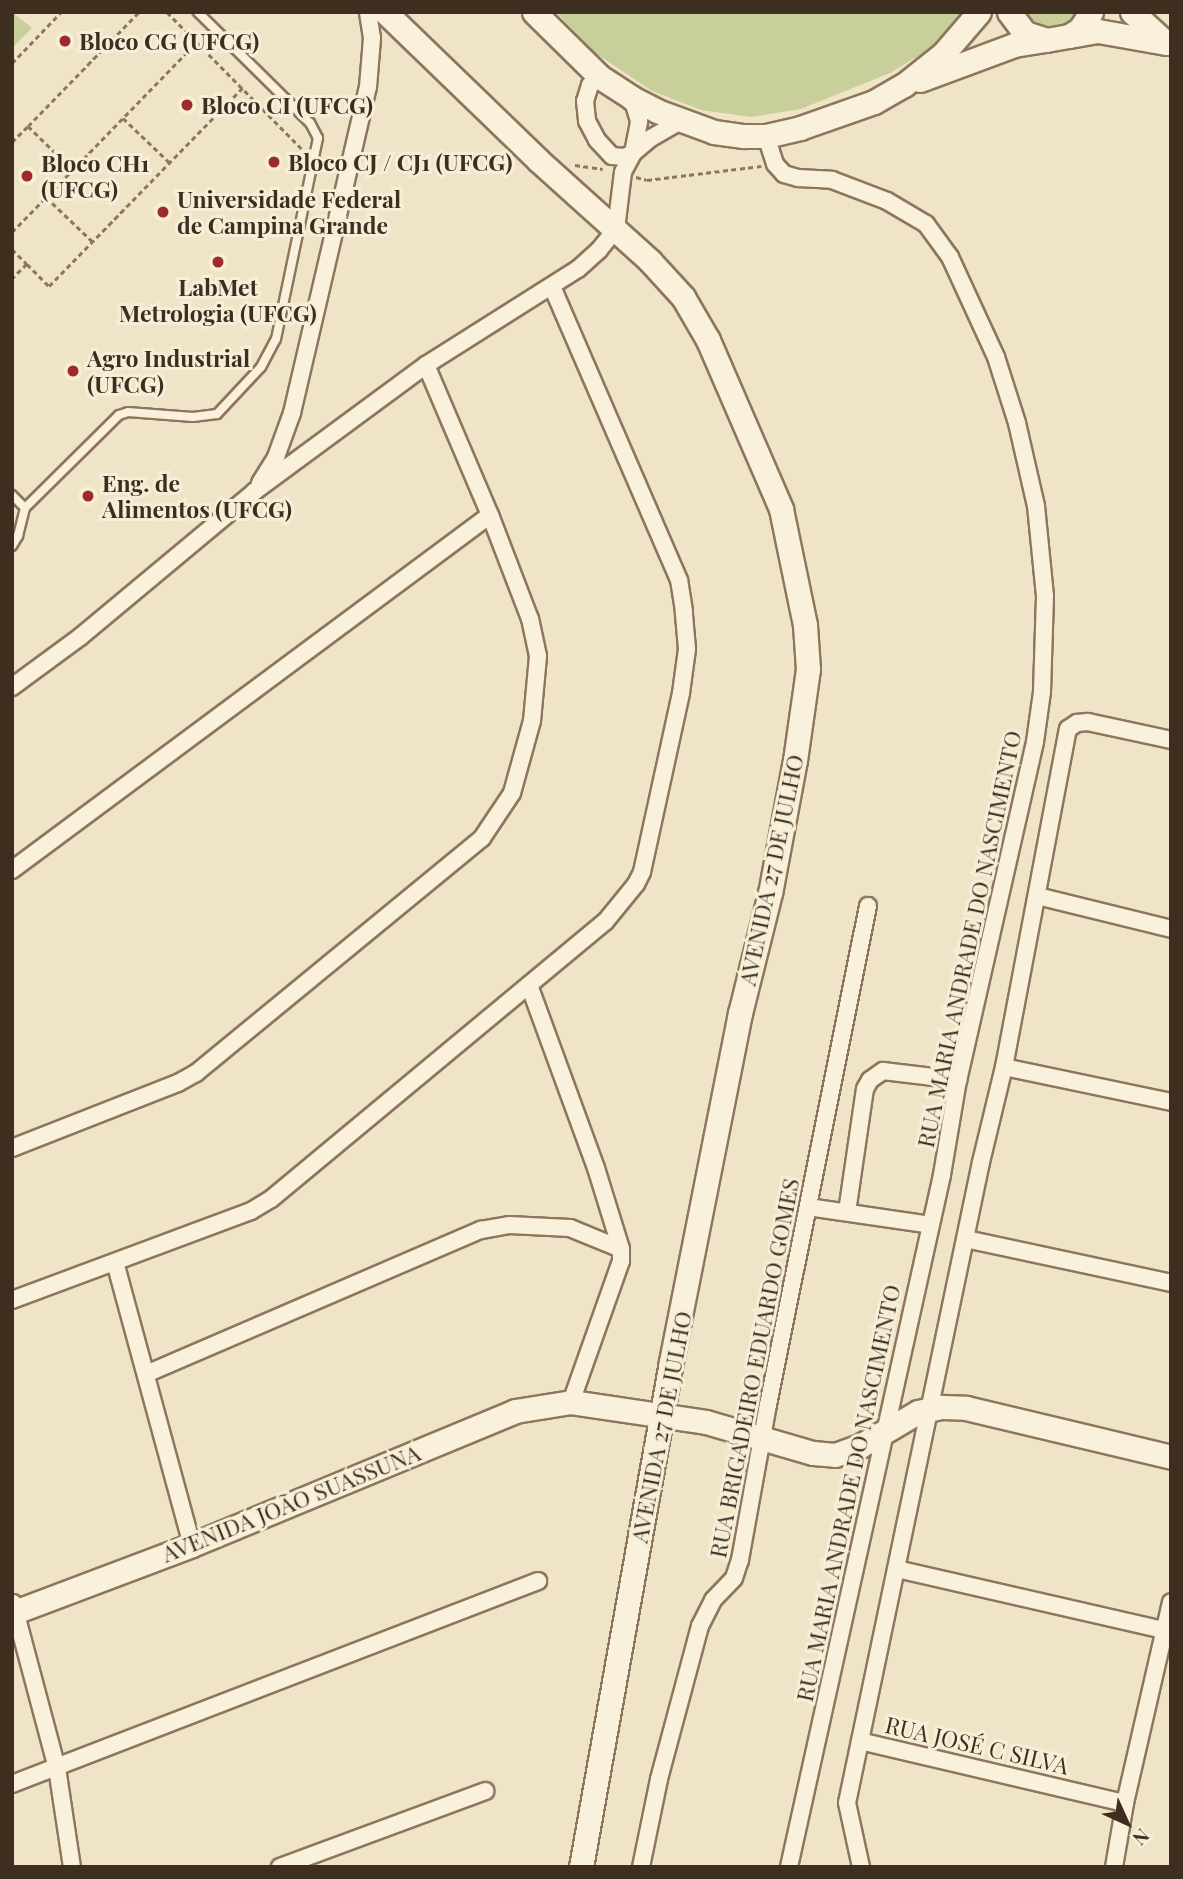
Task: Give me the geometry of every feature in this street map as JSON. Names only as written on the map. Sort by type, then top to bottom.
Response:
[{"type":"street","points":[[255,491],[276,457],[295,400],[368,87],[372,38],[368,12]]},
{"type":"street","name":"AVENIDA 27 DE JULHO","points":[[384,12],[538,160],[615,229],[683,297],[708,340],[781,509],[805,625],[808,669],[795,760],[769,893],[740,1013],[662,1416],[581,1867]]},
{"type":"street","points":[[534,12],[600,77],[632,98],[681,121],[714,132],[766,136],[838,117],[904,85],[1014,45],[1098,31],[1168,45]]},
{"type":"street","points":[[904,85],[956,42],[979,12]]},
{"type":"street","points":[[1009,12],[1025,33],[1058,38],[1080,29],[1091,12]]},
{"type":"street","points":[[1132,12],[1168,45]]},
{"type":"street","points":[[600,77],[590,85],[584,101],[587,121],[597,139],[612,156],[625,158],[651,138],[681,121]]},
{"type":"street","points":[[12,687],[110,612],[255,491],[426,365],[552,286],[599,250],[615,229],[623,172],[633,153],[639,121],[632,98]]},
{"type":"street","points":[[766,136],[775,164]]},
{"type":"street","name":"RUA MARIA ANDRADE DO NASCIMENTO","points":[[775,164],[789,176],[832,180],[887,201],[926,224],[936,235],[958,273],[996,357],[1017,423],[1036,506],[1045,596],[1039,718],[958,1080],[951,1130],[892,1427],[789,1867]]},
{"type":"street","points":[[12,1300],[251,1210],[271,1199],[605,922],[642,872],[681,693],[687,649],[679,580],[552,286]]},
{"type":"street","points":[[12,1148],[178,1083],[196,1073],[482,838],[512,793],[532,721],[538,667],[530,619],[490,514],[426,365]]},
{"type":"street","points":[[12,870],[490,514]]},
{"type":"street","points":[[861,1867],[847,1803],[1004,1068],[1069,729],[1077,723],[1088,722],[1171,740]]},
{"type":"street","points":[[1037,896],[1171,929]]},
{"type":"street","name":"RUA BRIGADEIRO EDUARDO GOMES","points":[[641,1867],[659,1779],[700,1626],[713,1600],[738,1571],[868,906]]},
{"type":"street","points":[[529,985],[596,1168],[621,1249],[621,1261],[571,1402]]},
{"type":"street","points":[[1004,1068],[1171,1102]]},
{"type":"street","points":[[847,1212],[865,1088],[870,1080],[883,1071],[958,1080]]},
{"type":"street","points":[[808,1207],[931,1225]]},
{"type":"street","points":[[146,1374],[481,1230],[509,1225],[569,1228],[621,1249]]},
{"type":"street","points":[[966,1239],[1171,1283]]},
{"type":"street","points":[[115,1262],[192,1545]]},
{"type":"street","name":"AVENIDA JOÃO SUASSUNA","points":[[13,1609],[192,1545],[515,1411],[571,1402],[706,1422],[813,1453],[835,1455],[860,1446],[892,1427],[932,1409]]},
{"type":"street","points":[[932,1409],[966,1408],[1171,1457]]},
{"type":"street","points":[[897,1569],[1168,1632]]},
{"type":"street","points":[[12,1784],[538,1581]]},
{"type":"street","points":[[1114,1867],[1125,1803],[1168,1632],[1171,1602]]},
{"type":"street","points":[[13,1609],[57,1768],[72,1867]]},
{"type":"street","name":"RUA JOSÉ C SILVA","points":[[860,1741],[1125,1803]]},
{"type":"street","points":[[280,1867],[485,1791]]},
{"type":"lane","points":[[12,546],[25,508],[119,415],[128,412],[210,416],[223,411],[268,359],[276,339],[315,163],[317,131],[198,12]]},
{"type":"lane","points":[[12,495],[25,508]]},
{"type":"path","points":[[12,63],[61,12]]},
{"type":"path","points":[[12,142],[139,12]]},
{"type":"path","points":[[167,12],[315,163]]},
{"type":"path","points":[[13,229],[197,42]]},
{"type":"path","points":[[12,249],[49,286],[242,88]]},
{"type":"path","points":[[123,118],[169,162]]},
{"type":"path","points":[[28,126],[73,170]]},
{"type":"path","points":[[574,165],[623,172],[647,180],[775,164]]},
{"type":"path","points":[[46,197],[92,242]]},
{"type":"path","points":[[12,279],[27,264]]},
{"type":"green space","points":[[12,12],[32,28],[12,48]]},
{"type":"green space","points":[[556,12],[962,12],[928,50],[890,73],[801,109],[751,117],[701,110],[652,91],[595,53]]},
{"type":"green space","points":[[1017,12],[1082,12],[1070,27],[1037,31]]},
{"type":"place","name":"Bloco CG (UFCG)","points":[[65,41]]},
{"type":"place","name":"Bloco CI (UFCG)","points":[[187,105]]},
{"type":"place","name":"Bloco CJ / CJ1 (UFCG)","points":[[274,162]]},
{"type":"place","name":"Bloco CH1 (UFCG)","points":[[27,176]]},
{"type":"place","name":"Universidade Federal de Campina Grande","points":[[163,212]]},
{"type":"place","name":"LabMet Metrologia (UFCG)","points":[[218,262]]},
{"type":"place","name":"Agro Industrial (UFCG)","points":[[73,371]]},
{"type":"place","name":"Eng. de Alimentos (UFCG)","points":[[88,496]]}]
